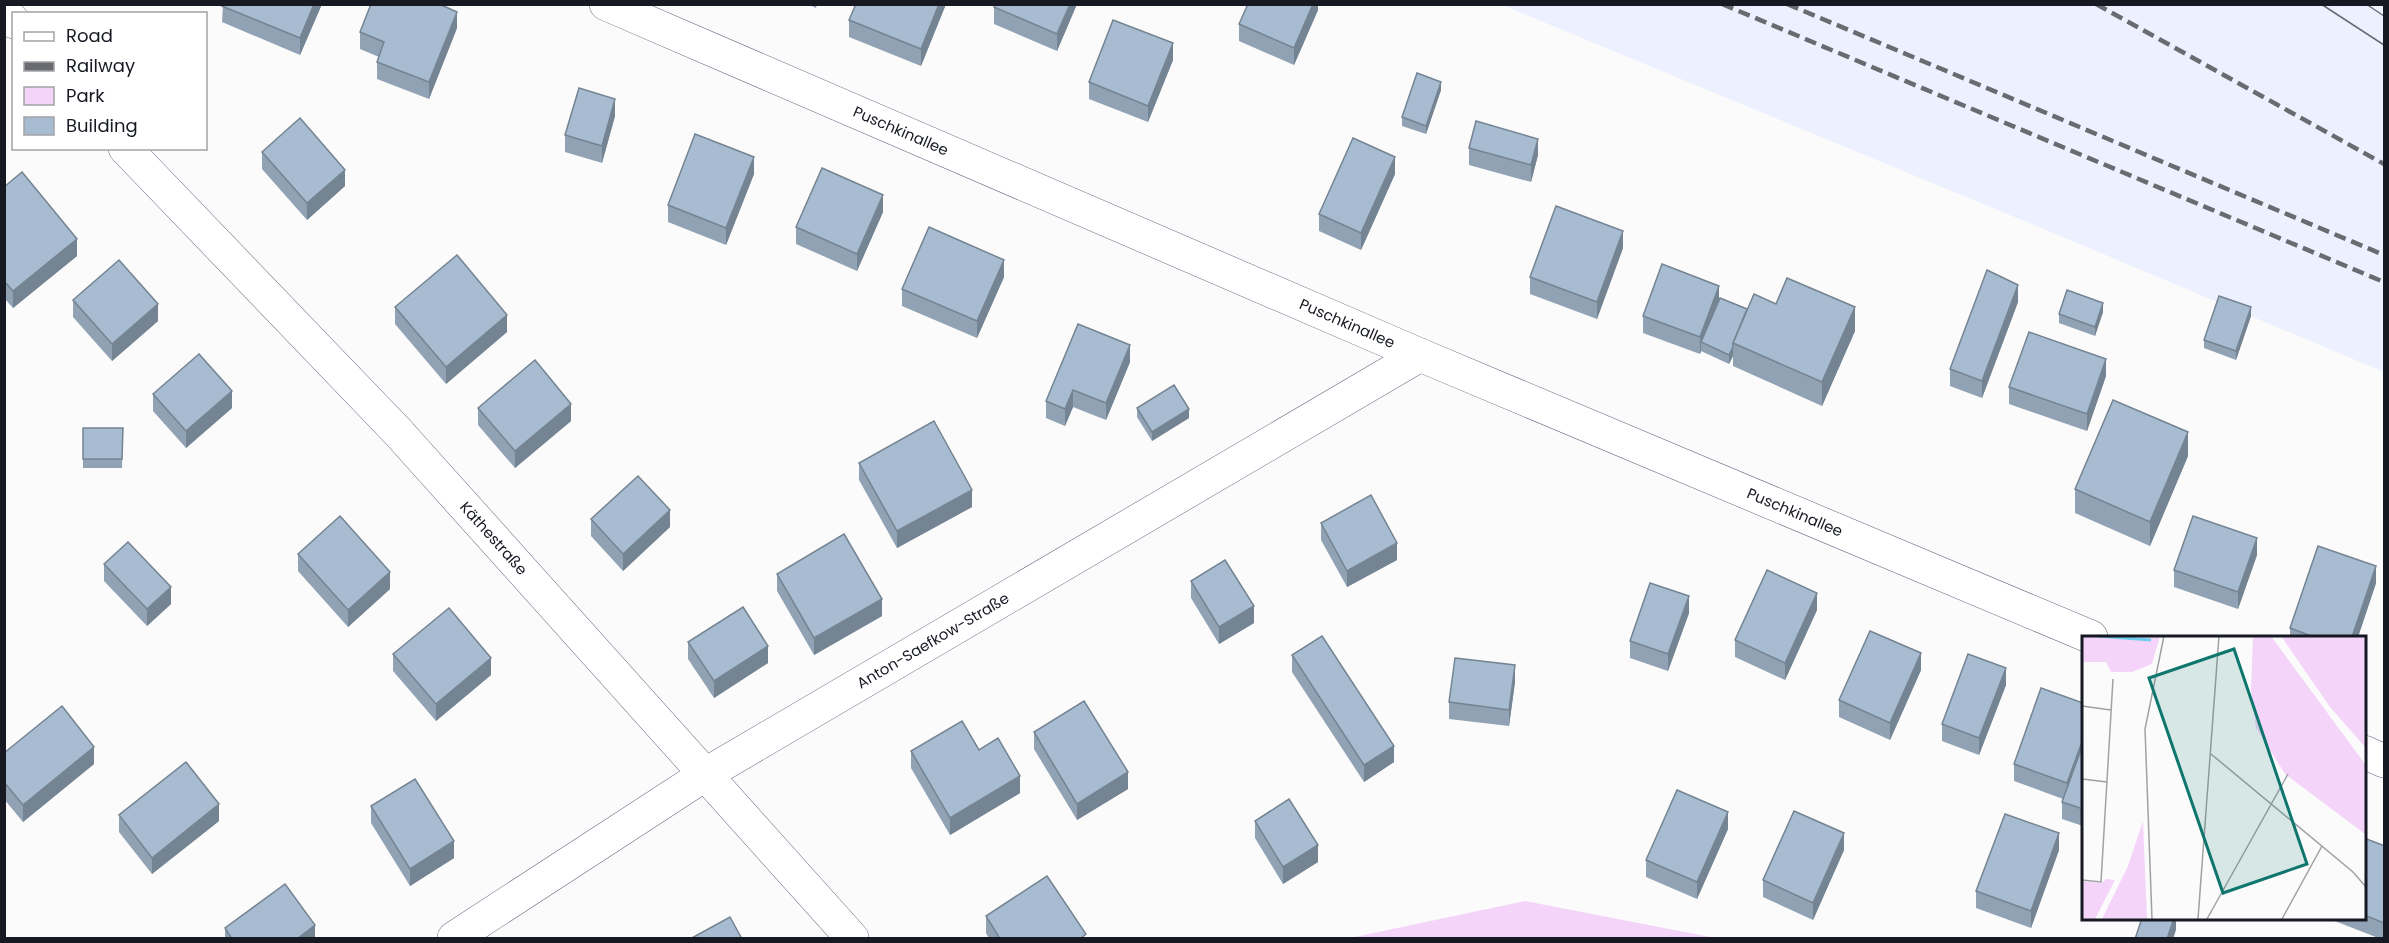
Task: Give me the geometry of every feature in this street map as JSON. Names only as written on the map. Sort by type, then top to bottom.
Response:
[{"type":"street","name":"Puschkinallee","points":[[606,4],[1420,355],[2089,636]]},
{"type":"street","name":"Käthestraße","points":[[128,150],[398,432],[852,939]]},
{"type":"street","name":"Anton-Saefkow-Straße","points":[[454,939],[706,774],[1420,355]]},
{"type":"street","points":[[2365,752],[2385,760]]},
{"type":"shaded area","points":[[1502,5],[2384,5],[2384,372],[2046,230]]},
{"type":"green space","points":[[1525,901],[1716,938],[1350,938]]},
{"type":"building","points":[[223,4],[314,4],[300,38],[222,6]]},
{"type":"building","points":[[371,4],[439,4],[457,12],[429,82],[377,62],[384,42],[360,32]]},
{"type":"building","points":[[856,4],[939,4],[921,49],[849,20]]},
{"type":"building","points":[[995,4],[1070,4],[1057,34],[994,7]]},
{"type":"building","points":[[1248,4],[1313,4],[1294,48],[1239,24]]},
{"type":"building","points":[[1113,20],[1173,43],[1148,106],[1089,82]]},
{"type":"building","points":[[1417,73],[1441,82],[1426,126],[1402,117]]},
{"type":"building","points":[[579,88],[615,99],[602,146],[565,135]]},
{"type":"building","points":[[300,118],[345,170],[307,203],[262,152]]},
{"type":"building","points":[[1476,121],[1538,139],[1531,165],[1469,148]]},
{"type":"building","points":[[695,134],[754,157],[726,228],[668,205]]},
{"type":"building","points":[[1353,138],[1395,157],[1361,233],[1319,214]]},
{"type":"building","points":[[822,168],[883,195],[857,254],[796,227]]},
{"type":"building","points":[[22,172],[77,239],[13,291],[4,281],[4,187]]},
{"type":"building","points":[[1556,206],[1623,231],[1597,302],[1530,277]]},
{"type":"building","points":[[929,227],[1004,260],[977,321],[902,289]]},
{"type":"building","points":[[457,255],[507,315],[446,367],[395,307]]},
{"type":"building","points":[[119,260],[158,304],[112,344],[73,300]]},
{"type":"building","points":[[1662,264],[1719,286],[1700,337],[1643,316]]},
{"type":"building","points":[[1987,270],[2018,285],[1982,381],[1950,369]]},
{"type":"building","points":[[1787,278],[1855,307],[1822,382],[1733,343],[1754,294],[1776,304]]},
{"type":"building","points":[[2067,290],[2103,303],[2095,327],[2059,314]]},
{"type":"building","points":[[2219,296],[2251,307],[2236,351],[2204,340]]},
{"type":"building","points":[[1720,298],[1747,309],[1729,355],[1701,342]]},
{"type":"building","points":[[1078,324],[1130,345],[1106,403],[1073,390],[1065,409],[1046,401]]},
{"type":"building","points":[[2029,332],[2106,359],[2087,414],[2009,387]]},
{"type":"building","points":[[199,354],[232,391],[186,431],[153,394]]},
{"type":"building","points":[[535,360],[571,404],[515,451],[478,408]]},
{"type":"building","points":[[1174,385],[1189,409],[1152,432],[1137,408]]},
{"type":"building","points":[[2113,400],[2188,432],[2150,522],[2075,489]]},
{"type":"building","points":[[934,421],[972,490],[897,531],[859,463]]},
{"type":"building","points":[[83,428],[123,428],[122,459],[83,459]]},
{"type":"building","points":[[638,476],[670,510],[623,554],[591,519]]},
{"type":"building","points":[[1371,495],[1397,543],[1347,571],[1321,523]]},
{"type":"building","points":[[340,516],[390,572],[348,610],[298,554]]},
{"type":"building","points":[[2193,516],[2257,538],[2238,592],[2174,570]]},
{"type":"building","points":[[844,534],[882,599],[814,638],[777,574]]},
{"type":"building","points":[[128,542],[171,587],[147,609],[104,564]]},
{"type":"building","points":[[2318,546],[2376,566],[2352,636],[2311,636],[2290,628]]},
{"type":"building","points":[[1225,560],[1254,606],[1219,627],[1191,581]]},
{"type":"building","points":[[1767,570],[1817,593],[1785,663],[1735,640]]},
{"type":"building","points":[[1650,583],[1689,596],[1668,654],[1630,641]]},
{"type":"building","points":[[743,607],[768,646],[714,681],[688,642]]},
{"type":"building","points":[[449,608],[491,658],[436,704],[393,654]]},
{"type":"building","points":[[1870,631],[1921,653],[1890,723],[1839,700]]},
{"type":"building","points":[[1322,636],[1394,746],[1364,765],[1292,655]]},
{"type":"building","points":[[1968,654],[2006,668],[1979,738],[1942,724]]},
{"type":"building","points":[[1455,658],[1515,665],[1509,710],[1449,702]]},
{"type":"building","points":[[2041,688],[2082,703],[2082,742],[2067,783],[2014,764]]},
{"type":"building","points":[[1084,701],[1128,772],[1077,804],[1034,732]]},
{"type":"building","points":[[62,706],[94,747],[23,805],[4,782],[4,753]]},
{"type":"building","points":[[962,721],[979,750],[998,738],[1020,776],[950,818],[911,751]]},
{"type":"building","points":[[2082,747],[2082,809],[2062,802]]},
{"type":"building","points":[[186,762],[219,804],[152,858],[119,815]]},
{"type":"building","points":[[415,779],[454,841],[410,869],[371,806]]},
{"type":"building","points":[[1677,790],[1728,812],[1697,882],[1646,860]]},
{"type":"building","points":[[1289,799],[1318,845],[1283,867],[1255,821]]},
{"type":"building","points":[[1794,811],[1844,833],[1813,903],[1763,880]]},
{"type":"building","points":[[2005,814],[2059,833],[2031,911],[1976,891]]},
{"type":"building","points":[[2365,838],[2385,846],[2384,923],[2365,915]]},
{"type":"building","points":[[1047,876],[1086,934],[1080,939],[1000,939],[986,916]]},
{"type":"building","points":[[285,884],[315,925],[297,939],[232,939],[225,928]]},
{"type":"building","points":[[730,917],[742,939],[690,939]]},
{"type":"building","points":[[2142,919],[2174,919],[2167,939],[2135,939]]},
{"type":"tram line","points":[[2321,4],[2384,45]]},
{"type":"tram line","points":[[2366,4],[2384,16]]},
{"type":"railway","points":[[1722,4],[2384,282]]},
{"type":"railway","points":[[1787,4],[2384,255]]},
{"type":"railway","points":[[2096,4],[2384,164]]}]
